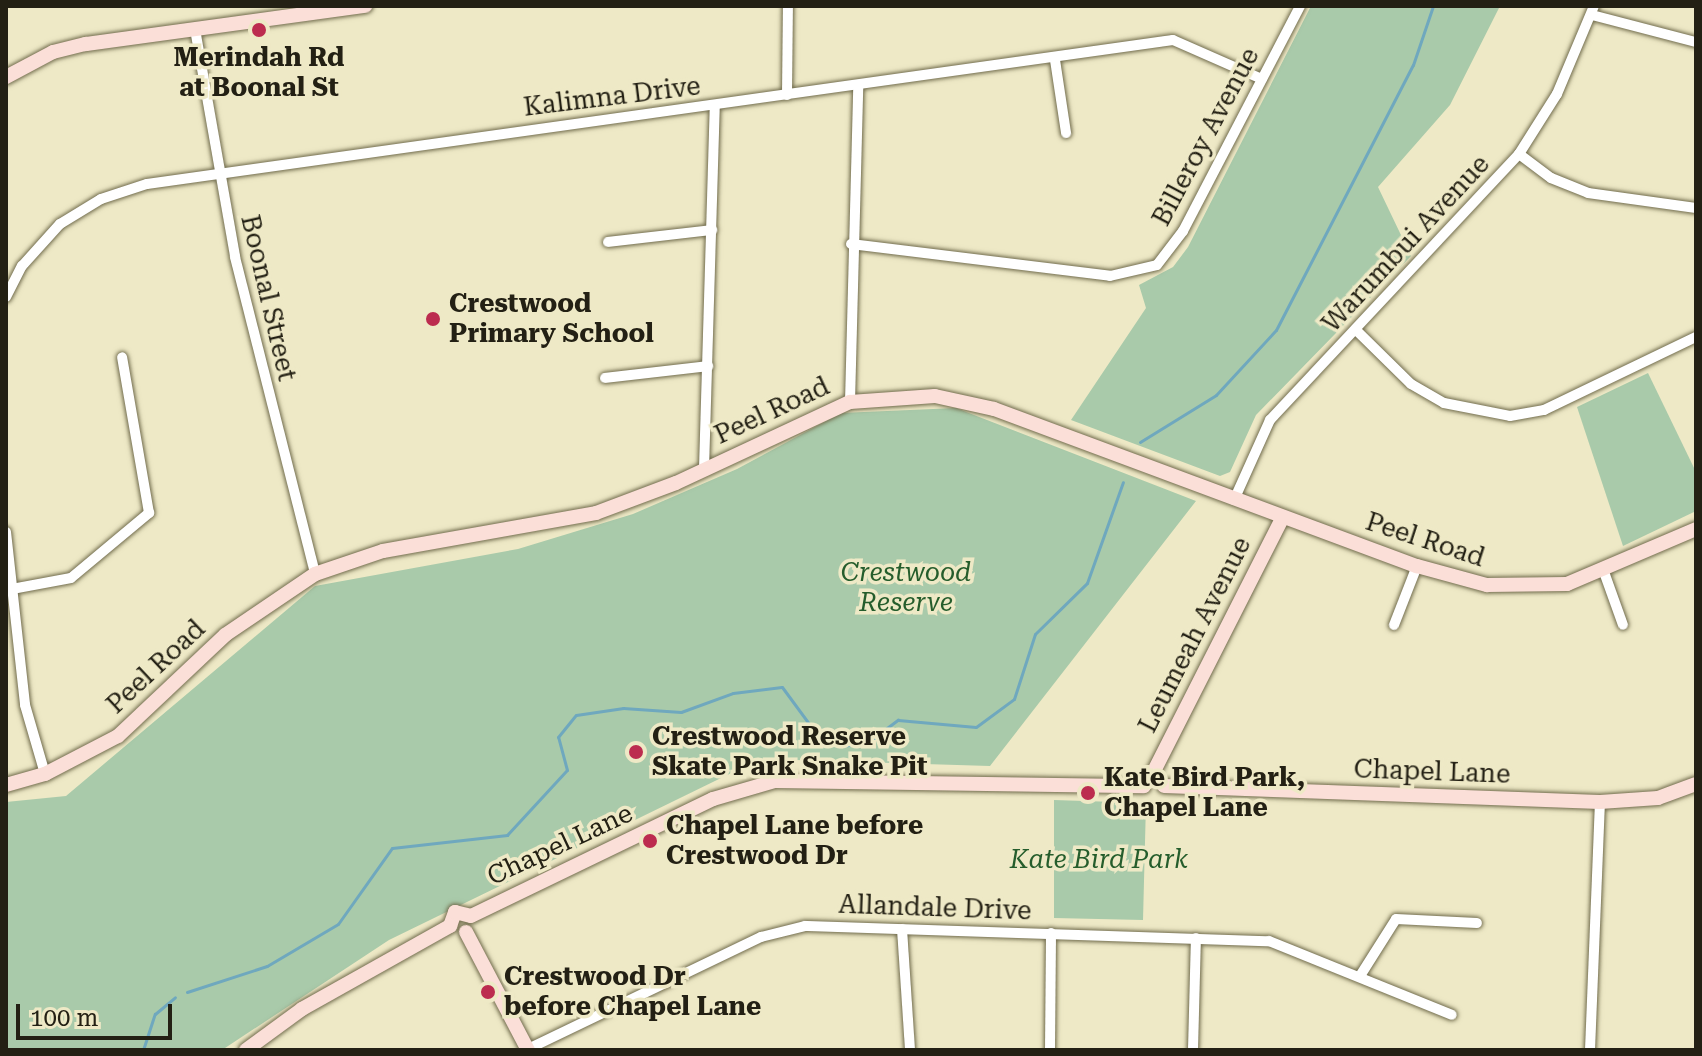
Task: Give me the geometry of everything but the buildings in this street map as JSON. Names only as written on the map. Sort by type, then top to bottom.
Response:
[{"type":"street","points":[[6,77],[53,52],[365,6]]},
{"type":"street","points":[[787,95],[788,6]]},
{"type":"street","name":"Billeroy Avenue","points":[[851,244],[1110,276],[1143,272],[1157,265],[1183,231],[1300,6]]},
{"type":"street","points":[[1593,10],[1696,42]]},
{"type":"street","name":"Warumbui Avenue","points":[[1234,500],[1262,429],[1519,154],[1557,94],[1593,10]]},
{"type":"street","name":"Boonal Street","points":[[195,29],[218,174],[315,574]]},
{"type":"street","name":"Kalimna Drive","points":[[6,297],[42,240],[78,210],[123,190],[218,174],[1055,60],[1173,40],[1262,79]]},
{"type":"street","points":[[1055,60],[1066,133]]},
{"type":"street","points":[[850,402],[851,244],[858,88]]},
{"type":"street","points":[[704,469],[715,106]]},
{"type":"street","points":[[1519,154],[1551,178],[1588,193],[1696,208]]},
{"type":"street","points":[[608,242],[712,230]]},
{"type":"street","points":[[1356,330],[1411,384],[1444,403],[1510,416],[1544,410],[1696,337]]},
{"type":"street","points":[[12,589],[71,578],[149,513],[122,357]]},
{"type":"street","points":[[605,378],[708,366]]},
{"type":"street","name":"Peel Road","points":[[6,785],[45,774],[118,736],[225,635],[315,574],[383,551],[596,513],[704,469],[850,402],[907,396],[965,401],[1417,566],[1515,588],[1567,584],[1604,572],[1696,529]]},
{"type":"street","name":"Leumeah Avenue","points":[[1148,780],[1283,517]]},
{"type":"street","points":[[6,532],[25,705],[45,774]]},
{"type":"street","points":[[1394,625],[1417,566]]},
{"type":"street","points":[[1604,572],[1623,625]]},
{"type":"street","name":"Chapel Lane","points":[[450,926],[455,912],[471,916],[713,799],[759,784],[818,778],[1148,780],[1164,786],[1600,802],[1658,798],[1696,784]]},
{"type":"street","points":[[1590,1050],[1600,802]]},
{"type":"street","points":[[466,932],[471,916]]},
{"type":"street","points":[[1360,976],[1396,919],[1477,923]]},
{"type":"street","points":[[246,1050],[302,1009],[450,926],[466,932],[528,1050]]},
{"type":"street","name":"Allandale Drive","points":[[528,1050],[761,937],[805,926],[1269,941],[1452,1015]]},
{"type":"street","points":[[902,929],[910,1050]]},
{"type":"street","points":[[1050,1050],[1051,933]]},
{"type":"street","points":[[1193,1050],[1196,938]]},
{"type":"green space","points":[[1311,6],[1500,6],[1450,105],[1378,187],[1411,256],[1256,415],[1230,472],[1220,476],[1071,420],[1146,308],[1139,285],[1173,267],[1188,247]]},
{"type":"green space","points":[[1648,373],[1696,472],[1696,511],[1623,546],[1577,407]]},
{"type":"green space","name":"Crestwood Reserve","points":[[956,408],[1196,501],[990,766],[760,759],[389,940],[222,1050],[6,1050],[6,802],[66,796],[315,586],[518,549],[633,514],[737,469],[841,413]]},
{"type":"green space","name":"Kate Bird Park","points":[[1054,800],[1146,803],[1143,920],[1054,918]]},
{"type":"waterway","points":[[1140,442],[1216,395],[1276,330],[1413,65],[1433,6]]},
{"type":"waterway","points":[[187,992],[267,966],[338,924],[392,848],[507,835],[567,770],[558,737],[576,715],[623,708],[681,712],[733,693],[782,687],[821,740],[841,746],[867,743],[898,720],[976,727],[1014,699],[1035,634],[1087,583],[1123,482]]},
{"type":"waterway","points":[[143,1050],[155,1014],[175,997]]},
{"type":"place","name":"Merindah Rd at Boonal St","points":[[259,30]]},
{"type":"place","name":"Crestwood Primary School","points":[[433,319]]},
{"type":"place","name":"Crestwood Reserve Skate Park Snake Pit","points":[[636,752]]},
{"type":"place","name":"Kate Bird Park, Chapel Lane","points":[[1088,793]]},
{"type":"place","name":"Chapel Lane before Crestwood Dr","points":[[650,841]]},
{"type":"place","name":"Crestwood Dr before Chapel Lane","points":[[488,992]]}]
